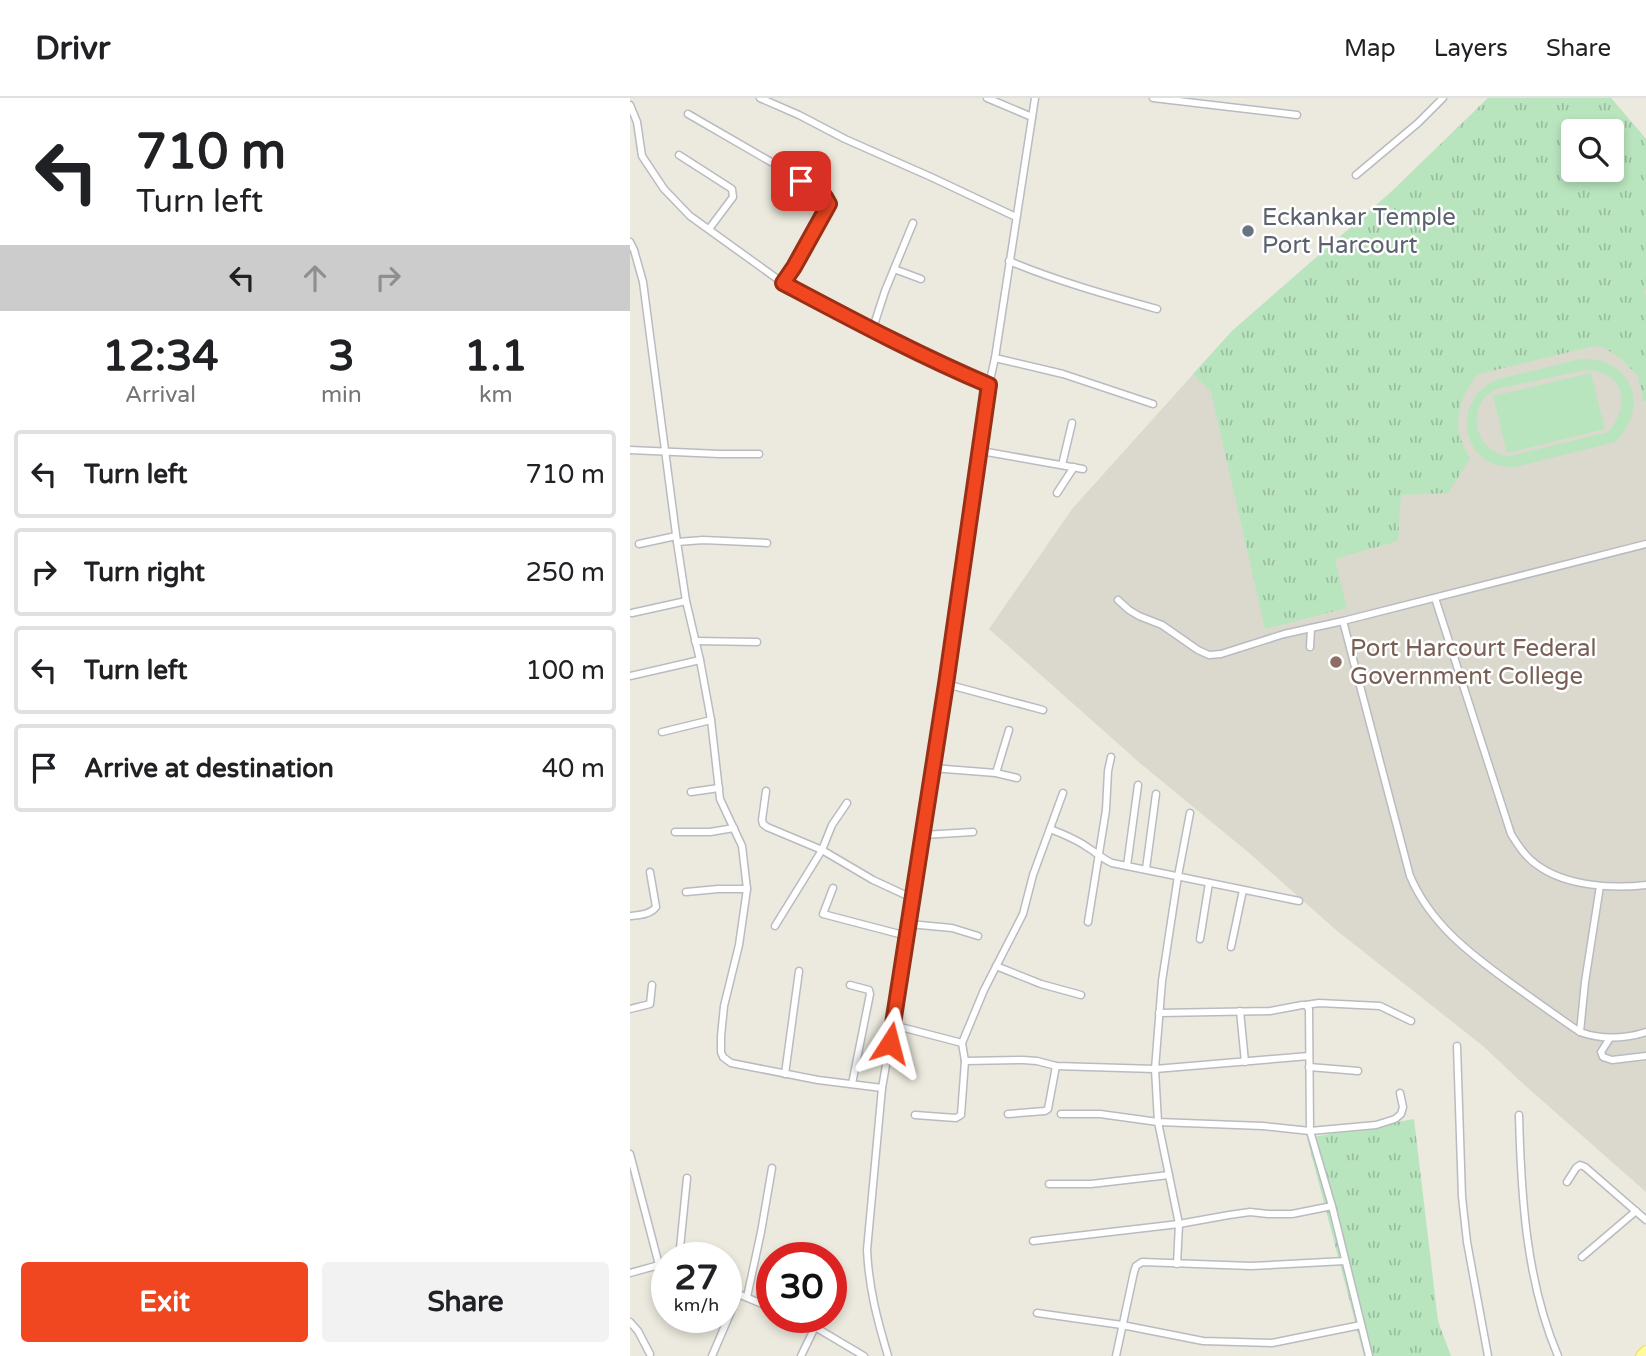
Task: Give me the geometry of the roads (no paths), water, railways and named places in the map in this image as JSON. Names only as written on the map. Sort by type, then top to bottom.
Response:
[{"type":"main road","points":[[1642,1356],[1646,1351]]},
{"type":"street","points":[[761,98],[1016,217]]},
{"type":"street","points":[[987,98],[1032,117]]},
{"type":"street","points":[[888,1356],[874,1307],[867,1250],[882,1088],[1035,98]]},
{"type":"street","points":[[1153,98],[1297,115]]},
{"type":"street","points":[[1356,175],[1443,98]]},
{"type":"street","points":[[630,105],[637,122],[642,156],[664,189],[690,216],[783,283],[872,331],[989,385]]},
{"type":"street","points":[[688,114],[757,153],[828,200],[829,204],[783,283]]},
{"type":"street","points":[[679,155],[733,192],[733,197],[709,229]]},
{"type":"street","points":[[872,331],[913,223]]},
{"type":"street","points":[[630,242],[643,282],[676,539],[686,601],[700,660],[720,799],[742,846],[747,889],[739,945],[724,1006],[721,1052],[726,1061],[731,1063],[882,1088]]},
{"type":"street","points":[[1009,261],[1035,272],[1157,309]]},
{"type":"street","points":[[894,269],[921,279]]},
{"type":"street","points":[[995,358],[1063,374],[1153,404]]},
{"type":"street","points":[[1062,465],[1072,423]]},
{"type":"street","points":[[630,450],[759,454]]},
{"type":"street","points":[[981,451],[1083,468]]},
{"type":"street","points":[[1057,493],[1074,467]]},
{"type":"street","points":[[639,544],[676,539],[767,544]]},
{"type":"street","points":[[1118,600],[1129,610],[1162,625],[1198,650],[1209,655],[1221,654],[1284,634],[1646,544]]},
{"type":"street","points":[[1435,598],[1511,834],[1530,859],[1541,868],[1562,878],[1600,886],[1646,886]]},
{"type":"street","points":[[632,613],[686,601]]},
{"type":"street","points":[[1343,621],[1407,865],[1427,908],[1455,940],[1580,1032],[1591,1037],[1610,1038],[1646,1032]]},
{"type":"street","points":[[1311,628],[1311,647]]},
{"type":"street","points":[[695,641],[757,642]]},
{"type":"street","points":[[630,676],[700,660]]},
{"type":"street","points":[[946,684],[1043,710]]},
{"type":"street","points":[[662,732],[710,720]]},
{"type":"street","points":[[996,773],[1009,730]]},
{"type":"street","points":[[1088,922],[1106,810],[1111,757]]},
{"type":"street","points":[[932,768],[996,773],[1017,778]]},
{"type":"street","points":[[1128,866],[1139,785]]},
{"type":"street","points":[[691,792],[719,788]]},
{"type":"street","points":[[766,791],[762,820],[767,827],[822,850],[873,880],[912,898]]},
{"type":"street","points":[[915,1115],[961,1115],[965,1060],[962,1043],[996,966],[1023,914],[1033,875],[1063,793]]},
{"type":"street","points":[[1146,869],[1156,794]]},
{"type":"street","points":[[775,926],[822,850],[832,825],[847,803]]},
{"type":"street","points":[[1177,1264],[1179,1224],[1158,1122],[1156,1069],[1162,981],[1190,813]]},
{"type":"street","points":[[675,832],[710,832],[734,828]]},
{"type":"street","points":[[1050,829],[1082,844],[1098,857],[1112,863],[1299,901]]},
{"type":"street","points":[[923,835],[973,832]]},
{"type":"street","points":[[630,916],[653,911],[656,907],[650,872]]},
{"type":"street","points":[[1200,939],[1209,883]]},
{"type":"street","points":[[1580,1032],[1600,886]]},
{"type":"street","points":[[833,888],[824,914],[907,936]]},
{"type":"street","points":[[686,892],[747,889]]},
{"type":"street","points":[[1231,947],[1243,890]]},
{"type":"street","points":[[909,925],[952,928],[978,936]]},
{"type":"street","points":[[996,966],[1041,984],[1082,995]]},
{"type":"street","points":[[785,1074],[799,971]]},
{"type":"street","points":[[630,1009],[650,1004],[652,985]]},
{"type":"street","points":[[850,985],[870,990],[852,1084]]},
{"type":"street","points":[[1160,1013],[1270,1011],[1319,1003],[1380,1006],[1411,1021]]},
{"type":"street","points":[[1306,1006],[1309,1009],[1310,1131],[1332,1206],[1369,1356]]},
{"type":"street","points":[[1240,1012],[1245,1062]]},
{"type":"street","points":[[893,1025],[962,1043]]},
{"type":"street","points":[[1610,1038],[1601,1052],[1603,1057],[1612,1060],[1646,1056]]},
{"type":"street","points":[[1457,1046],[1462,1197],[1467,1242],[1488,1356]]},
{"type":"street","points":[[965,1060],[1023,1060],[1056,1066],[1156,1069],[1309,1056]]},
{"type":"street","points":[[1008,1114],[1048,1109],[1056,1066]]},
{"type":"street","points":[[1309,1067],[1358,1071]]},
{"type":"street","points":[[1061,1114],[1100,1114],[1158,1122],[1263,1126],[1310,1131],[1376,1125],[1395,1119],[1401,1114],[1403,1107],[1400,1093]]},
{"type":"street","points":[[1519,1115],[1521,1179],[1531,1260],[1545,1327],[1558,1356]]},
{"type":"street","points":[[630,1154],[631,1168],[655,1242]]},
{"type":"street","points":[[1567,1182],[1576,1168],[1580,1165],[1585,1167],[1646,1220]]},
{"type":"street","points":[[747,1297],[772,1168]]},
{"type":"street","points":[[1049,1184],[1091,1184],[1169,1175]]},
{"type":"street","points":[[681,1242],[687,1178]]},
{"type":"street","points":[[1033,1241],[1179,1224],[1229,1214],[1292,1214],[1332,1206]]},
{"type":"street","points":[[1582,1257],[1636,1211]]},
{"type":"street","points":[[1116,1356],[1136,1266],[1142,1262],[1251,1266],[1345,1261]]},
{"type":"street","points":[[630,1273],[651,1269]]},
{"type":"street","points":[[742,1294],[756,1301]]},
{"type":"street","points":[[1037,1313],[1203,1340],[1272,1343],[1362,1325]]},
{"type":"street","points":[[630,1322],[650,1354]]},
{"type":"street","points":[[712,1356],[722,1333]]},
{"type":"street","points":[[801,1356],[812,1333]]},
{"type":"street","points":[[825,1333],[864,1356]]},
{"type":"place","name":"Eckankar Temple Port Harcourt","points":[[1248,231]]},
{"type":"place","name":"Port Harcourt Federal Government College","points":[[1336,662]]}]
